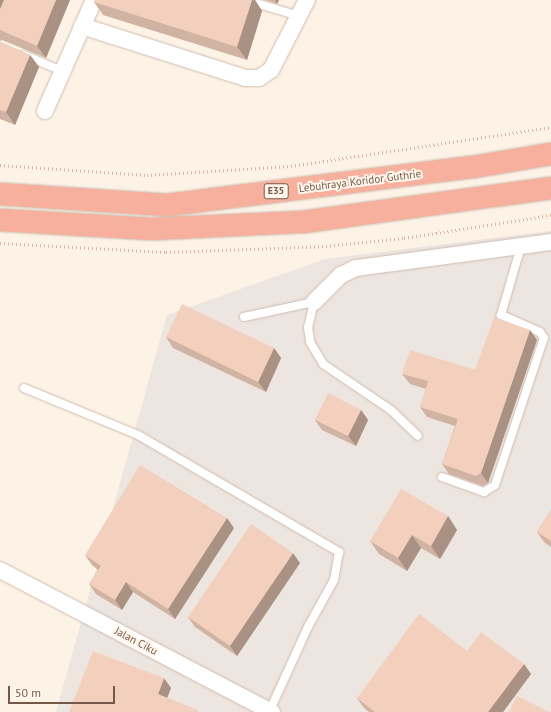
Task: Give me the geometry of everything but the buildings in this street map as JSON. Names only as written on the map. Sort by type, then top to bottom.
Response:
[{"type":"highway","name":"Lebuhraya Koridor Guthrie","points":[[0,194],[167,205],[551,154]]},
{"type":"highway","points":[[0,220],[152,229],[303,222],[551,188]]},
{"type":"street","points":[[45,111],[94,0]]},
{"type":"street","points":[[82,26],[246,78],[259,78],[271,70],[307,0]]},
{"type":"street","points":[[314,302],[341,274],[356,268],[551,242]]},
{"type":"street","name":"Jalan Ciku","points":[[0,570],[270,712]]},
{"type":"lane","points":[[246,0],[298,16]]},
{"type":"lane","points":[[14,51],[62,71]]},
{"type":"lane","points":[[442,477],[487,493],[498,477],[544,338],[540,332],[501,316],[521,246]]},
{"type":"lane","points":[[244,317],[314,302],[308,326],[310,342],[323,364],[391,410],[418,436]]},
{"type":"lane","points":[[24,388],[138,435],[339,552],[334,580],[308,627],[270,712]]},
{"type":"path","points":[[0,165],[147,175],[291,166],[551,127]]},
{"type":"shaded area","points":[[551,231],[551,712],[56,712],[167,315],[325,259]]}]
